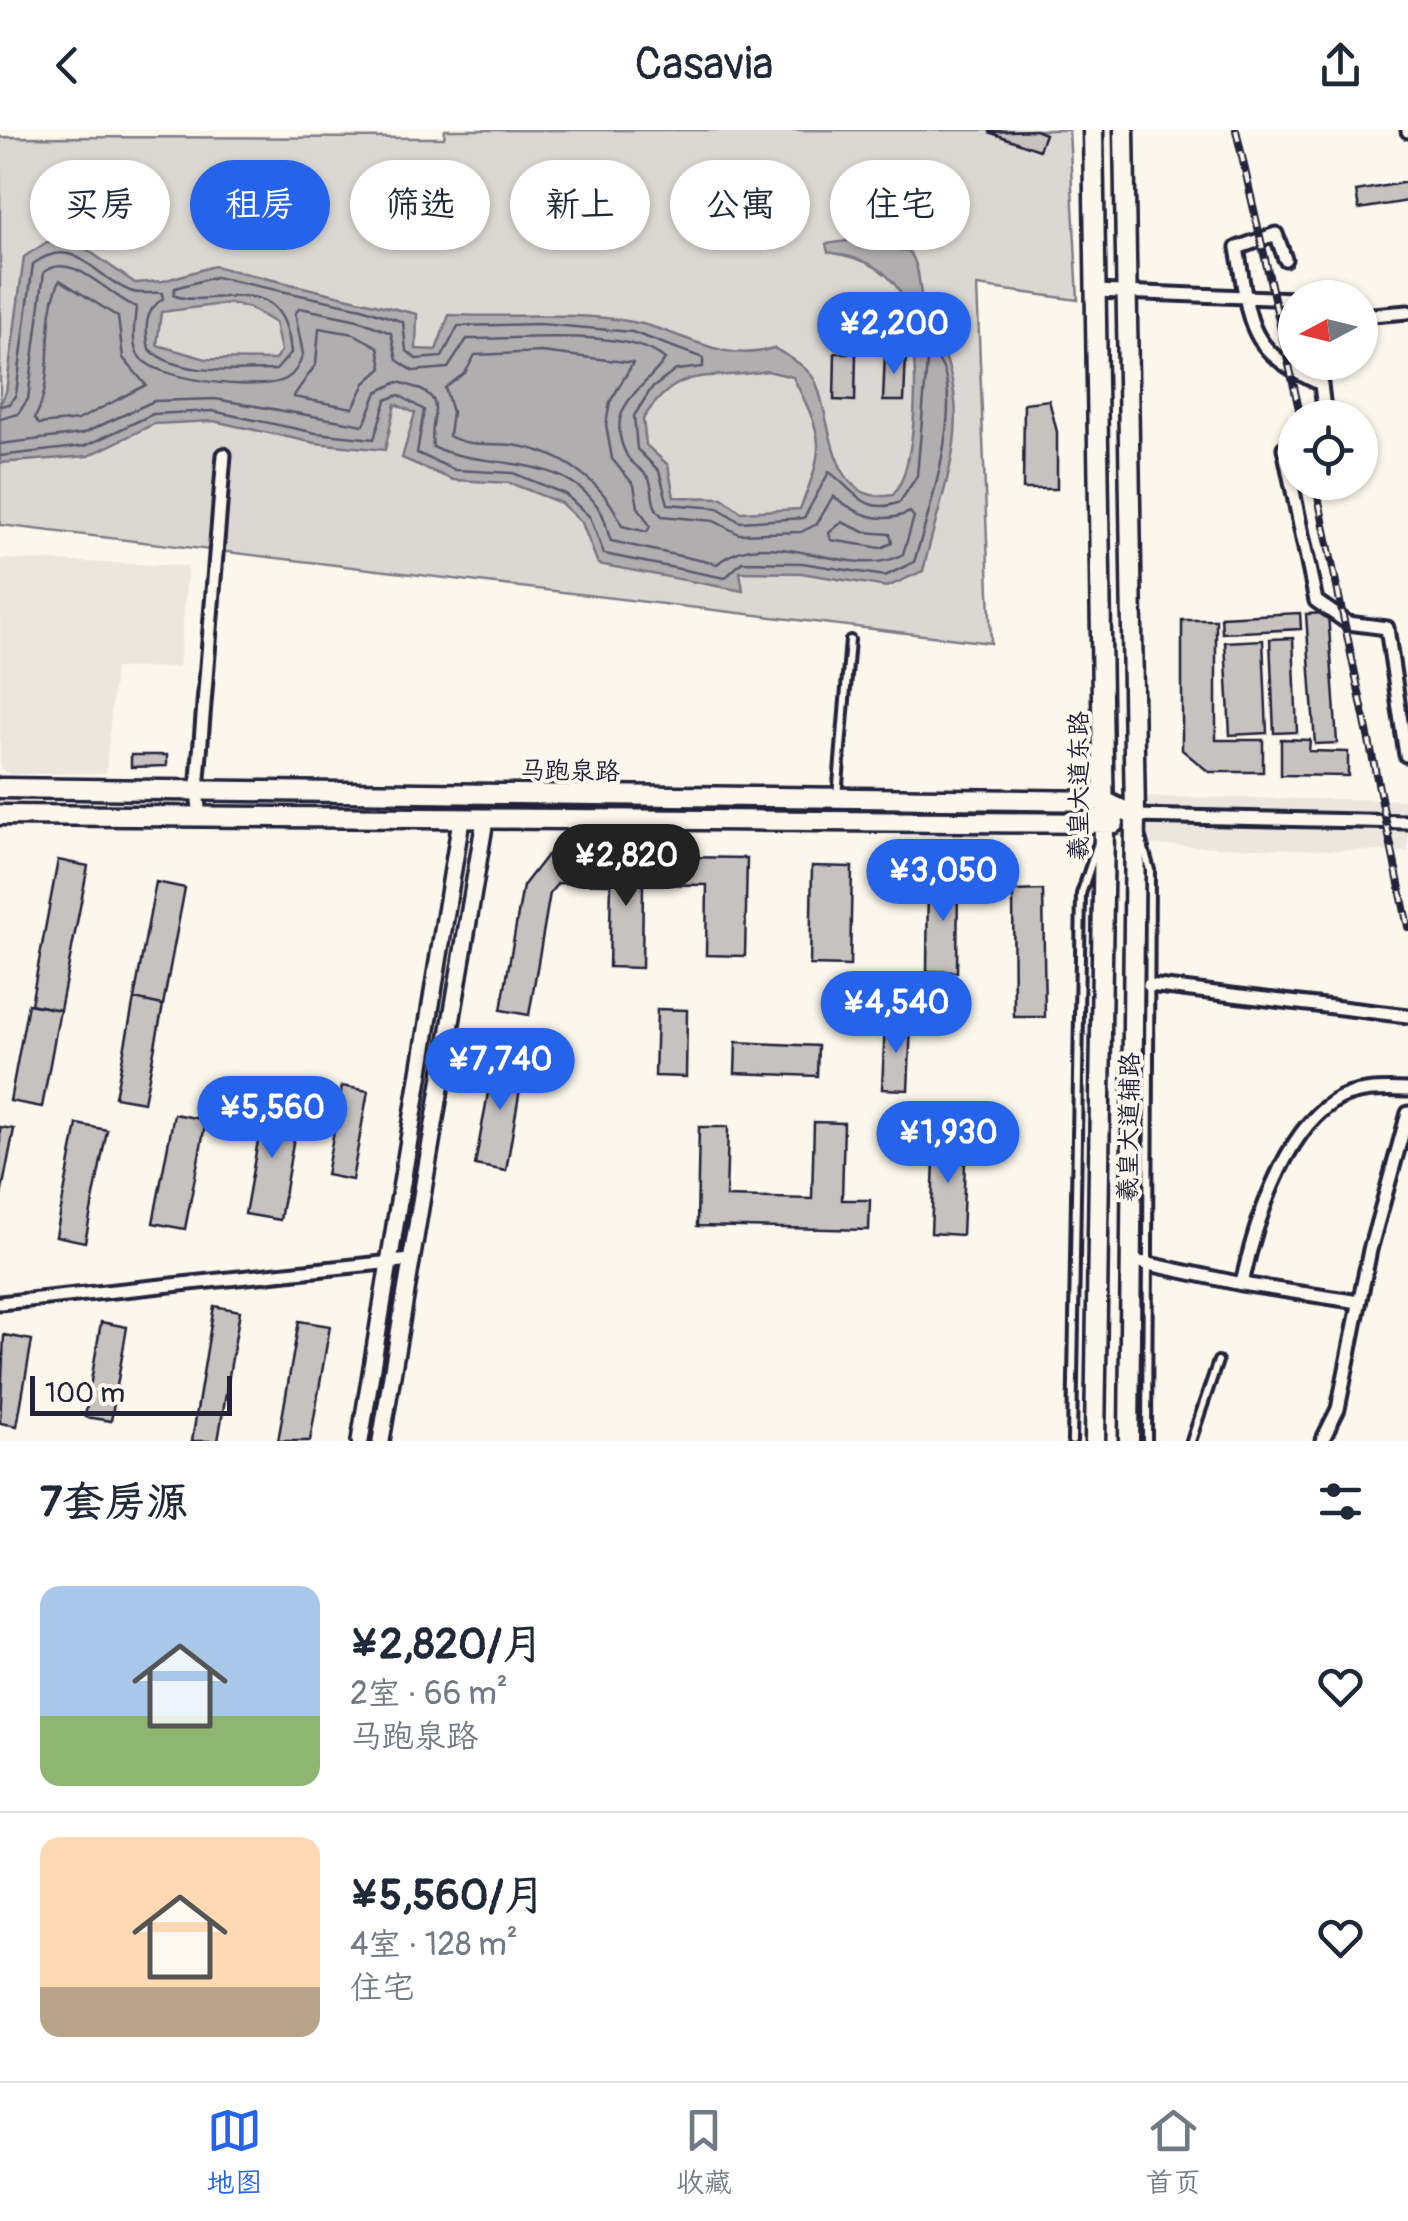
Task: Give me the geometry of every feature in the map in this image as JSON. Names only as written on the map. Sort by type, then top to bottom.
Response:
[{"type":"main road","name":"羲皇大道东路","points":[[1093,130],[1104,800],[1096,1441]]},
{"type":"main road","points":[[1124,130],[1139,1260],[1128,1441]]},
{"type":"main road","name":"马跑泉路","points":[[0,788],[1104,800],[1135,816]]},
{"type":"main road","name":"马跑泉路","points":[[0,815],[1104,826],[1135,816]]},
{"type":"street","points":[[1286,259],[1276,234],[1237,248],[1257,339],[1268,356],[1321,384],[1323,400]]},
{"type":"street","points":[[1096,291],[1278,298]]},
{"type":"street","points":[[1378,314],[1408,312]]},
{"type":"street","points":[[200,817],[197,792],[224,456]]},
{"type":"street","points":[[1295,500],[1316,601],[1348,623],[1387,628],[1406,754]]},
{"type":"street","name":"马跑泉路","points":[[1135,816],[1408,822]]},
{"type":"street","points":[[360,1441],[461,820]]},
{"type":"street","points":[[381,1441],[485,820]]},
{"type":"street","points":[[1149,985],[1408,1016]]},
{"type":"street","points":[[1242,1284],[1256,1220],[1306,1125],[1335,1100],[1378,1088],[1408,1090]]},
{"type":"street","points":[[1322,1441],[1338,1409],[1360,1302],[1408,1113]]},
{"type":"street","points":[[0,1303],[412,1260]]},
{"type":"street","points":[[1139,1260],[1242,1284],[1360,1302]]},
{"type":"lane","points":[[837,798],[850,640]]},
{"type":"lane","name":"羲皇大道辅路","points":[[1135,816],[1150,870],[1139,1260],[1147,1441]]},
{"type":"lane","name":"羲皇大道辅路","points":[[1072,1441],[1081,894],[1104,826]]},
{"type":"lane","points":[[1191,1441],[1218,1360]]},
{"type":"shaded area","points":[[445,130],[1069,130],[1078,300],[977,286],[991,643],[0,525],[0,137],[444,138]]},
{"type":"shaded area","points":[[0,559],[188,566],[179,667],[115,668],[106,773],[10,774],[0,769]]},
{"type":"shaded area","points":[[1144,797],[1408,800],[1408,852],[1146,845]]},
{"type":"water","points":[[830,243],[830,250],[909,251],[917,267],[924,309],[944,352],[953,384],[954,444],[923,571],[887,587],[801,573],[740,572],[743,591],[598,564],[582,523],[561,503],[510,483],[453,480],[402,458],[415,413],[395,404],[385,450],[315,443],[213,421],[154,424],[88,456],[0,463],[0,404],[6,392],[24,257],[35,250],[88,250],[135,283],[163,281],[214,266],[417,314],[416,349],[436,350],[449,315],[610,319],[651,326],[720,350],[755,352],[774,348],[813,377],[845,475],[856,488],[872,495],[893,495],[909,455],[913,426],[914,364],[907,310],[900,292],[878,268],[828,252],[826,244]],"holes":[[[230,303],[250,308],[275,323],[281,351],[275,360],[206,359],[157,345],[161,312]],[[767,371],[793,377],[811,415],[818,442],[814,470],[800,509],[741,512],[722,498],[674,497],[668,465],[646,445],[643,419],[657,401],[683,381],[697,377]]]},
{"type":"building","points":[[1035,130],[1045,134],[1039,150],[989,132]]},
{"type":"building","points":[[1408,182],[1408,201],[1359,209],[1356,191]]},
{"type":"building","points":[[835,353],[856,353],[855,401],[834,400]]},
{"type":"building","points":[[885,353],[906,354],[904,401],[883,401]]},
{"type":"building","points":[[1049,400],[1057,432],[1057,489],[1023,489],[1024,403]]},
{"type":"building","points":[[1300,613],[1301,629],[1222,633],[1221,617]]},
{"type":"building","points":[[1328,613],[1337,743],[1315,744],[1306,614]]},
{"type":"building","points":[[1182,620],[1216,620],[1216,740],[1263,740],[1263,772],[1209,772],[1182,750]]},
{"type":"building","points":[[1293,638],[1297,732],[1274,733],[1270,639]]},
{"type":"building","points":[[1263,640],[1267,733],[1230,735],[1225,642]]},
{"type":"building","points":[[1281,739],[1310,740],[1309,751],[1348,752],[1348,776],[1281,775]]},
{"type":"building","points":[[131,755],[167,755],[167,766],[131,767]]},
{"type":"building","points":[[547,855],[747,858],[745,956],[706,955],[707,885],[643,884],[642,968],[609,967],[611,884],[558,883],[550,893],[529,1015],[501,1010],[523,886]]},
{"type":"building","points":[[58,860],[88,866],[60,1010],[31,1004]]},
{"type":"building","points":[[812,866],[852,867],[850,966],[810,965]]},
{"type":"building","points":[[928,876],[958,876],[957,972],[927,971]]},
{"type":"building","points":[[156,882],[185,888],[163,1005],[134,999]]},
{"type":"building","points":[[1043,890],[1045,1017],[1014,1017],[1013,891]]},
{"type":"building","points":[[134,999],[163,1005],[144,1102],[115,1097]]},
{"type":"building","points":[[28,1004],[60,1010],[42,1107],[10,1101]]},
{"type":"building","points":[[657,1009],[687,1010],[686,1077],[655,1076]]},
{"type":"building","points":[[885,1023],[911,1024],[908,1090],[882,1089]]},
{"type":"building","points":[[736,1042],[818,1046],[817,1076],[735,1073]]},
{"type":"building","points":[[495,1054],[525,1060],[506,1171],[475,1165]]},
{"type":"building","points":[[342,1086],[368,1091],[352,1180],[326,1175]]},
{"type":"building","points":[[265,1101],[299,1107],[280,1220],[245,1214]]},
{"type":"building","points":[[174,1114],[206,1120],[185,1229],[153,1223]]},
{"type":"building","points":[[814,1122],[844,1123],[842,1200],[870,1200],[869,1230],[697,1226],[699,1127],[728,1127],[726,1197],[812,1199]]},
{"type":"building","points":[[77,1124],[107,1130],[85,1242],[56,1236]]},
{"type":"building","points":[[0,1127],[14,1129],[0,1201]]},
{"type":"building","points":[[935,1137],[966,1139],[962,1235],[931,1233]]},
{"type":"building","points":[[214,1306],[240,1311],[218,1441],[192,1441]]},
{"type":"building","points":[[299,1321],[330,1326],[310,1441],[278,1441]]},
{"type":"building","points":[[101,1322],[127,1327],[111,1421],[85,1417]]},
{"type":"building","points":[[4,1335],[32,1340],[17,1426],[0,1423]]},
{"type":"railway","points":[[1236,130],[1297,400]]},
{"type":"railway","points":[[1319,500],[1408,927]]}]
